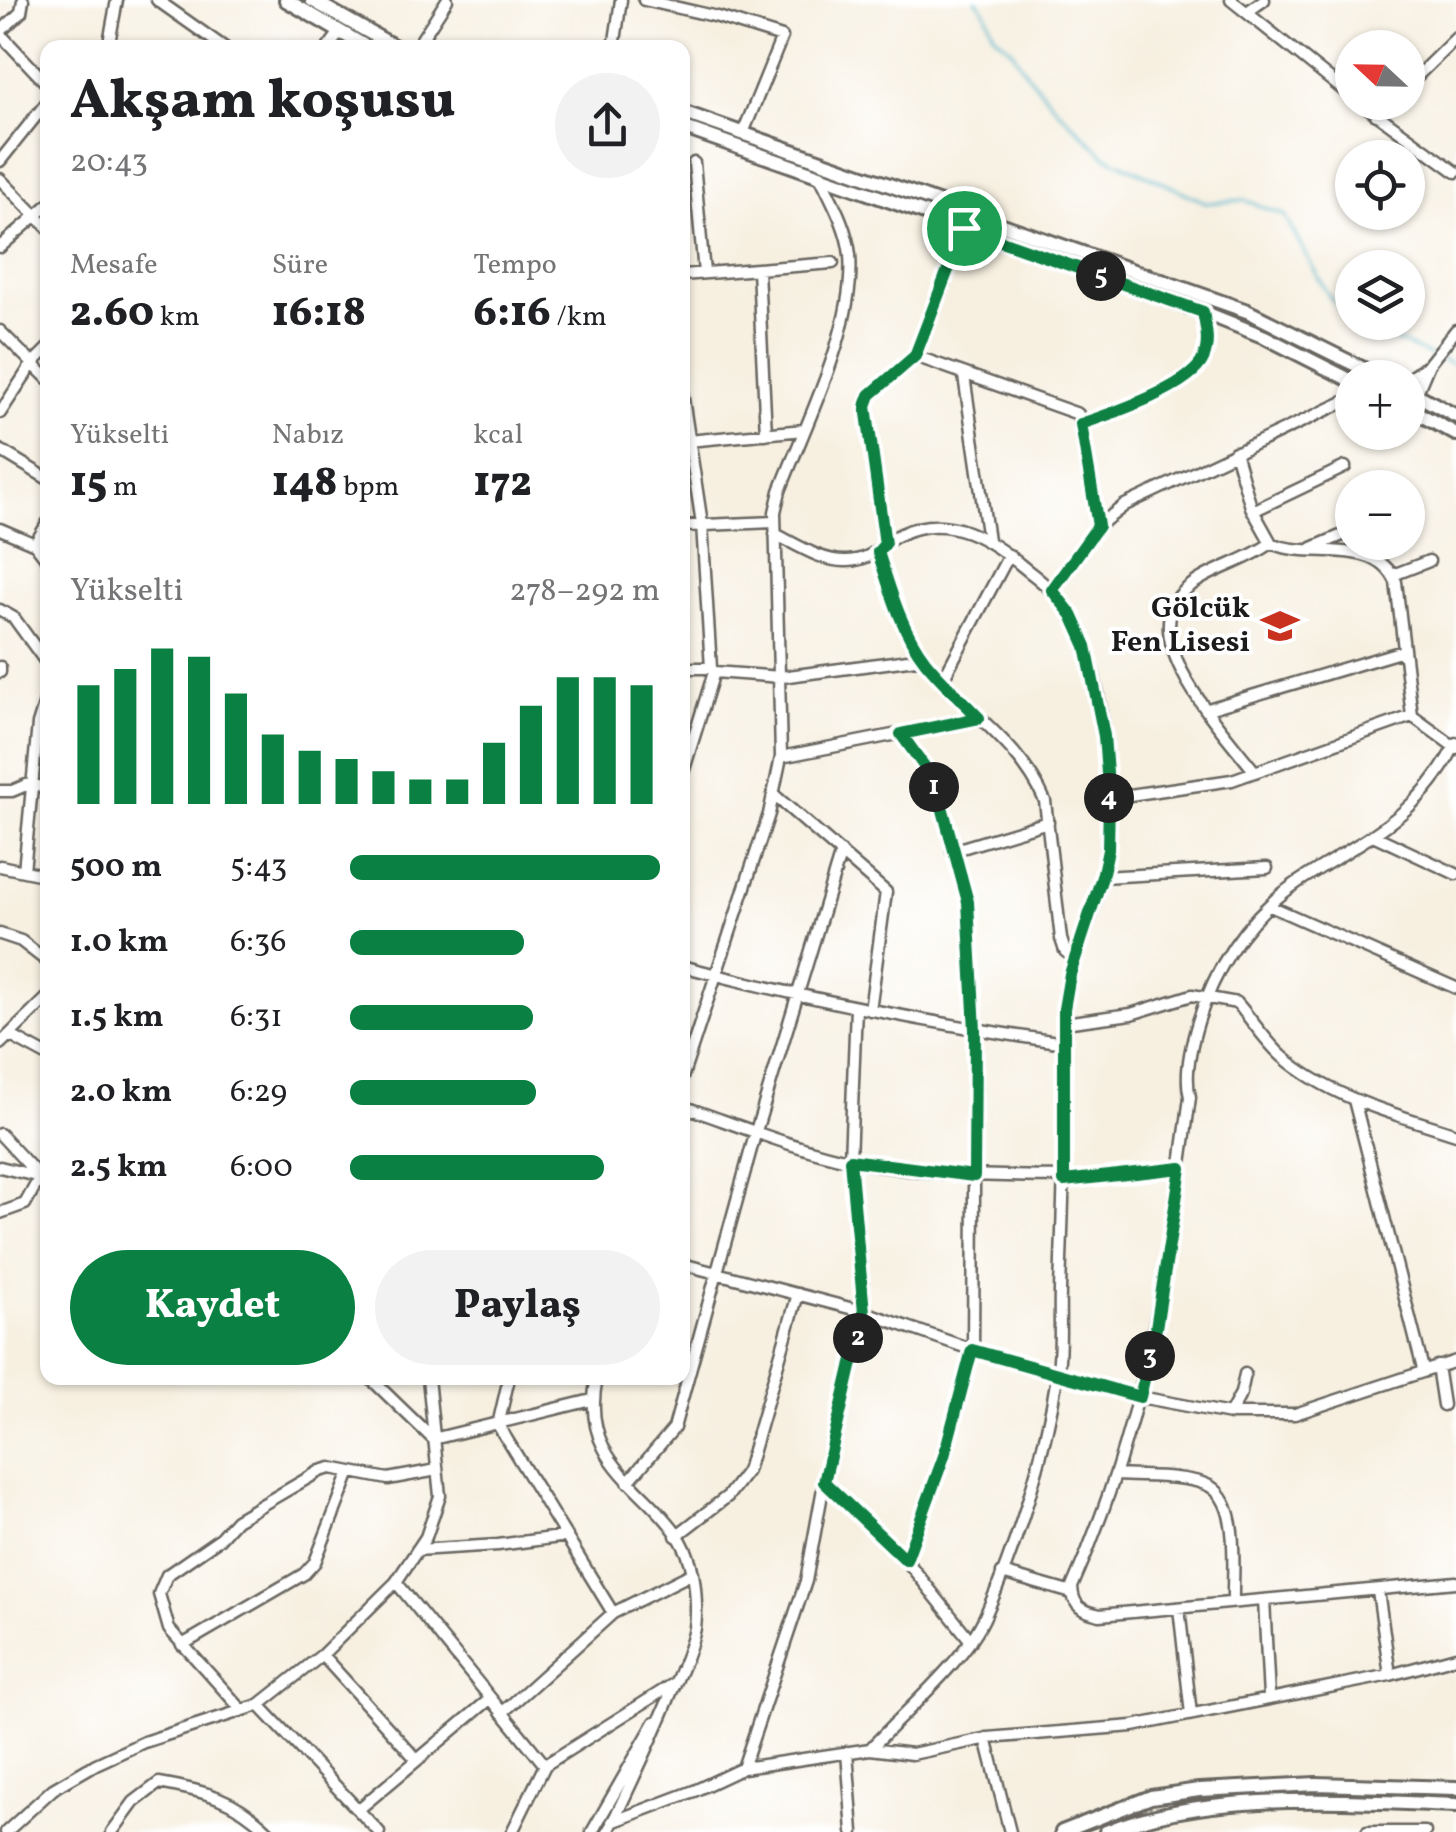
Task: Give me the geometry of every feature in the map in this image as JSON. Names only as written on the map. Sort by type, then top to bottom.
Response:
[{"type":"main road","points":[[286,0],[354,40]]},
{"type":"main road","points":[[312,0],[383,40]]},
{"type":"main road","points":[[690,115],[1247,311],[1346,360]]},
{"type":"main road","points":[[690,130],[1203,312],[1265,336],[1335,372]]},
{"type":"main road","points":[[1425,399],[1456,416]]},
{"type":"main road","points":[[1425,418],[1456,434]]},
{"type":"main road","points":[[1062,1832],[1151,1798],[1199,1790],[1316,1784],[1456,1788]]},
{"type":"main road","points":[[1106,1832],[1154,1816],[1271,1802],[1456,1805]]},
{"type":"street","points":[[23,0],[20,12],[0,33],[40,77]]},
{"type":"street","points":[[109,40],[116,0]]},
{"type":"street","points":[[157,0],[214,40]]},
{"type":"street","points":[[421,40],[447,0]]},
{"type":"street","points":[[615,40],[620,0]]},
{"type":"street","points":[[644,0],[718,17],[782,38],[743,133]]},
{"type":"street","points":[[1232,0],[1335,83]]},
{"type":"street","points":[[1247,12],[1264,0]]},
{"type":"street","points":[[334,40],[340,32]]},
{"type":"street","points":[[1425,68],[1456,38]]},
{"type":"street","points":[[0,160],[40,112]]},
{"type":"street","points":[[1383,120],[1456,172]]},
{"type":"street","points":[[694,163],[704,273]]},
{"type":"street","points":[[690,1054],[773,794],[781,757],[774,528],[780,491],[834,348],[850,276],[847,241],[820,176]]},
{"type":"street","points":[[0,179],[40,218]]},
{"type":"street","points":[[0,247],[40,212]]},
{"type":"street","points":[[972,212],[915,356],[870,395],[866,406],[882,548],[905,628],[922,658],[1025,762],[1045,802],[1061,940],[1075,959]]},
{"type":"street","points":[[690,274],[834,263]]},
{"type":"street","points":[[758,270],[766,434]]},
{"type":"street","points":[[1081,424],[1136,403],[1199,366],[1207,347],[1203,312]]},
{"type":"street","points":[[1425,371],[1456,330]]},
{"type":"street","points":[[0,331],[40,371]]},
{"type":"street","points":[[915,356],[1078,414],[1098,526]]},
{"type":"street","points":[[0,413],[40,357]]},
{"type":"street","points":[[1425,367],[1429,364]]},
{"type":"street","points":[[964,376],[988,540]]},
{"type":"street","points":[[1052,590],[1098,526],[1138,498],[1335,406]]},
{"type":"street","points":[[690,441],[804,430]]},
{"type":"street","points":[[0,450],[40,474]]},
{"type":"street","points":[[1235,452],[1252,511],[1272,543]]},
{"type":"street","points":[[690,453],[702,524],[713,670],[690,749]]},
{"type":"street","points":[[1252,511],[1345,467]]},
{"type":"street","points":[[690,525],[774,528],[838,561],[861,559],[906,532],[936,526],[960,527],[988,540],[1052,590],[1072,615],[1086,646],[1104,736],[1108,850],[1066,992],[1058,1374],[1037,1468],[1002,1574],[971,1641],[870,1748]]},
{"type":"street","points":[[0,529],[35,544],[40,550]]},
{"type":"street","points":[[35,544],[40,536]]},
{"type":"street","points":[[1310,550],[1335,539]]},
{"type":"street","points":[[1256,772],[1172,655],[1170,612],[1186,589],[1251,558],[1272,543],[1365,555],[1388,566],[1393,575],[1412,716],[1455,746],[1423,793],[1375,836],[1296,884],[1270,906],[1229,951],[1207,996],[1196,1028],[1187,1084],[1190,1097],[1181,1168],[1156,1328],[1117,1474],[1072,1598],[1081,1610],[1100,1615],[1456,1582]]},
{"type":"street","points":[[942,681],[1009,555]]},
{"type":"street","points":[[1393,575],[1430,562]]},
{"type":"street","points":[[0,610],[14,618],[40,654]]},
{"type":"street","points":[[1208,710],[1403,650]]},
{"type":"street","points":[[690,669],[781,677],[922,658]]},
{"type":"street","points":[[1109,798],[1232,780],[1412,716]]},
{"type":"street","points":[[24,870],[40,718]]},
{"type":"street","points":[[781,757],[979,718]]},
{"type":"street","points":[[901,734],[924,766],[940,799],[970,913],[975,1030],[972,1350],[944,1456],[906,1560]]},
{"type":"street","points":[[0,791],[31,783],[40,787]]},
{"type":"street","points":[[773,794],[886,892],[870,1010]]},
{"type":"street","points":[[952,851],[1048,822]]},
{"type":"street","points":[[1375,836],[1456,874]]},
{"type":"street","points":[[690,1369],[756,1131],[841,852]]},
{"type":"street","points":[[0,866],[40,874]]},
{"type":"street","points":[[1102,877],[1268,868]]},
{"type":"street","points":[[1270,906],[1456,988]]},
{"type":"street","points":[[0,934],[22,941],[40,956]]},
{"type":"street","points":[[690,968],[798,996],[1064,1043]]},
{"type":"street","points":[[1064,1023],[1130,1014],[1176,998],[1207,996],[1237,1002],[1280,1055],[1314,1080],[1354,1100],[1456,1134]]},
{"type":"street","points":[[40,1005],[4,1039],[40,1053]]},
{"type":"street","points":[[743,1768],[806,1581],[824,1482],[864,1312],[850,1160],[856,1007]]},
{"type":"street","points":[[1354,1100],[1423,1369]]},
{"type":"street","points":[[690,1109],[850,1160],[974,1176],[1064,1179],[1181,1168]]},
{"type":"street","points":[[0,1134],[40,1174]]},
{"type":"street","points":[[0,1167],[40,1177]]},
{"type":"street","points":[[0,1213],[26,1204],[40,1184]]},
{"type":"street","points":[[690,1266],[864,1312],[972,1350],[1140,1397],[1230,1414],[1295,1414],[1456,1361]]},
{"type":"street","points":[[676,1536],[728,1496],[747,1471],[798,1294]]},
{"type":"street","points":[[1438,1366],[1443,1406]]},
{"type":"street","points":[[1230,1414],[1244,1374]]},
{"type":"street","points":[[377,1385],[434,1438]]},
{"type":"street","points":[[6,1832],[53,1789],[96,1764],[144,1742],[259,1705],[322,1655],[396,1582],[432,1524],[440,1496],[429,1385]]},
{"type":"street","points":[[507,1385],[498,1425],[613,1613]]},
{"type":"street","points":[[592,1832],[670,1695],[695,1627],[693,1573],[676,1536],[618,1472],[600,1443],[592,1400],[595,1385]]},
{"type":"street","points":[[628,1482],[674,1428],[686,1385]]},
{"type":"street","points":[[434,1438],[592,1400]]},
{"type":"street","points":[[242,1710],[169,1629],[159,1594],[167,1576],[219,1539],[236,1520],[320,1471],[332,1468],[388,1479],[437,1470]]},
{"type":"street","points":[[182,1645],[304,1574],[315,1562],[350,1472]]},
{"type":"street","points":[[1117,1474],[1204,1483],[1221,1494],[1232,1524],[1233,1601]]},
{"type":"street","points":[[824,1482],[906,1560],[971,1641]]},
{"type":"street","points":[[418,1550],[567,1536]]},
{"type":"street","points":[[502,1712],[613,1613],[693,1573]]},
{"type":"street","points":[[1002,1574],[1072,1592]]},
{"type":"street","points":[[396,1582],[545,1765]]},
{"type":"street","points":[[1378,1591],[1390,1674]]},
{"type":"street","points":[[1264,1600],[1269,1698]]},
{"type":"street","points":[[1179,1608],[1191,1714]]},
{"type":"street","points":[[322,1655],[417,1760]]},
{"type":"street","points":[[610,1827],[743,1768],[870,1748],[912,1754],[986,1738],[1133,1726],[1456,1657]]},
{"type":"street","points":[[512,1832],[545,1765],[676,1682]]},
{"type":"street","points":[[610,1827],[658,1731],[670,1695]]},
{"type":"street","points":[[359,1810],[490,1699]]},
{"type":"street","points":[[259,1705],[379,1832]]},
{"type":"street","points":[[986,1738],[1010,1832]]},
{"type":"street","points":[[848,1752],[853,1832]]},
{"type":"street","points":[[112,1832],[134,1802],[158,1783],[209,1792],[249,1812],[269,1832]]},
{"type":"street","points":[[1368,1832],[1426,1832]]},
{"type":"waterway","points":[[976,0],[994,34],[1012,50],[1027,74],[1105,156],[1207,203],[1244,200],[1284,215],[1335,303]]},
{"type":"waterway","points":[[1394,340],[1431,356]]},
{"type":"waterway","points":[[1439,359],[1456,366]]},
{"type":"place","name":"Gölcük Fen Lisesi","points":[[1280,626]]},
{"type":"route","points":[[964,228],[1203,312],[1207,347],[1199,366],[1136,403],[1081,424],[1098,526],[1052,590],[1072,615],[1086,646],[1104,736],[1110,822],[1096,905],[1066,992],[1064,1181],[1181,1168],[1156,1328],[1140,1397],[972,1350],[944,1456],[906,1560],[824,1482],[864,1312],[850,1160],[974,1176],[975,1030],[970,913],[940,799],[924,766],[901,734],[979,718],[922,658],[905,628],[886,577],[878,552],[885,544],[866,406],[870,395],[915,356],[964,228]]}]
